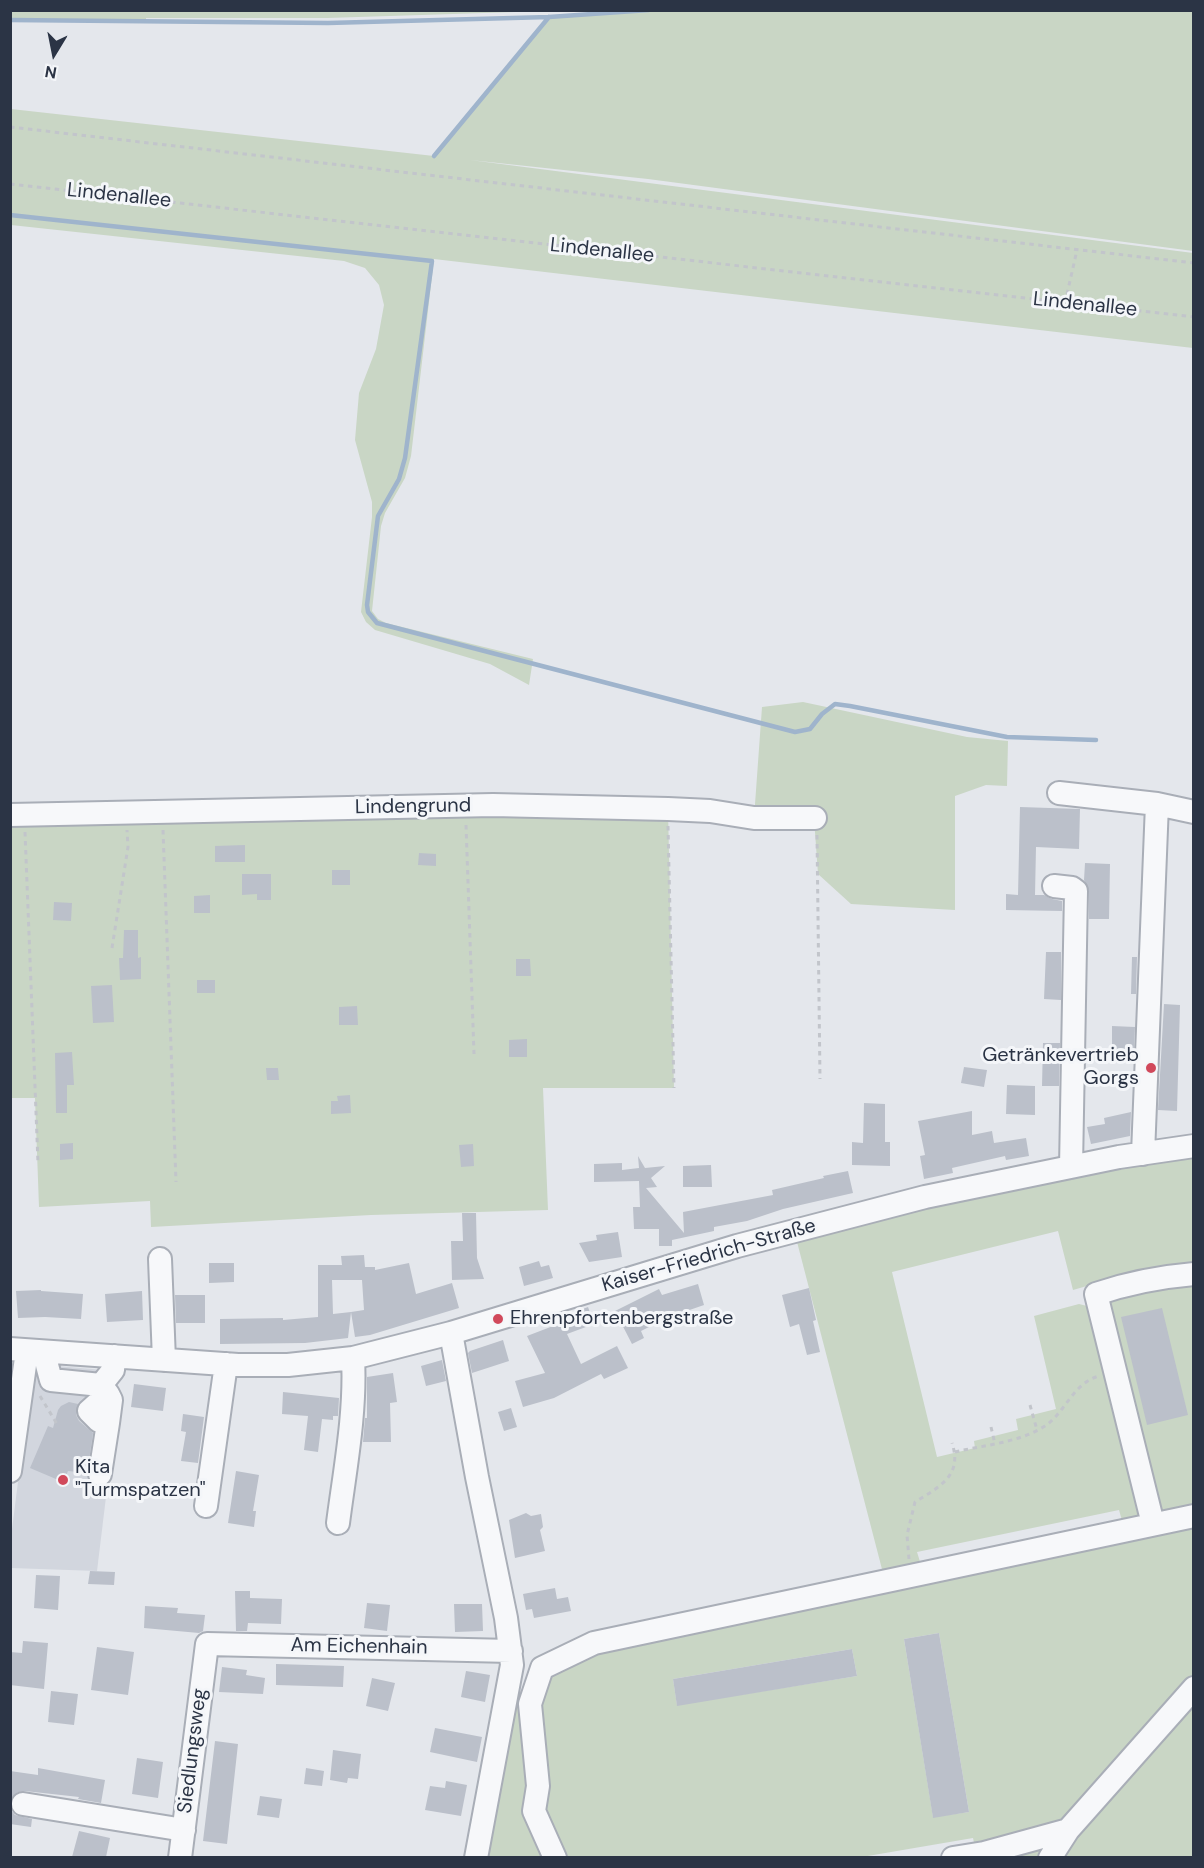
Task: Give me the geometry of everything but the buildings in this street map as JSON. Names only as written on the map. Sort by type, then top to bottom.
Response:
[{"type":"street","points":[[1059,793],[1157,804],[1194,812]]},
{"type":"street","points":[[1143,1154],[1157,804]]},
{"type":"street","name":"Lindengrund","points":[[17,815],[465,806],[668,809],[710,811],[754,818],[815,818]]},
{"type":"street","points":[[1054,886],[1072,888],[1076,891],[1071,1167]]},
{"type":"street","name":"Kaiser-Friedrich-Straße","points":[[28,1351],[226,1364],[288,1365],[353,1358],[451,1333],[737,1246],[925,1197],[1071,1167],[1194,1146]]},
{"type":"street","points":[[160,1259],[164,1360]]},
{"type":"street","points":[[1153,1524],[1096,1294],[1155,1278],[1194,1274]]},
{"type":"street","points":[[451,1333],[477,1477],[507,1618],[512,1665],[476,1857]]},
{"type":"street","points":[[10,1471],[28,1351],[48,1365],[51,1380],[105,1390]]},
{"type":"street","points":[[100,1474],[108,1423],[99,1421],[88,1411],[105,1390],[113,1370],[114,1356]]},
{"type":"street","points":[[338,1523],[351,1420],[353,1358]]},
{"type":"street","points":[[206,1506],[226,1364]]},
{"type":"street","points":[[555,1857],[534,1811],[538,1786],[530,1704],[542,1668],[594,1643],[1194,1516]]},
{"type":"street","name":"Am Eichenhain","points":[[207,1644],[511,1651]]},
{"type":"street","name":"Siedlungsweg","points":[[180,1857],[207,1644]]},
{"type":"street","points":[[1050,1857],[1068,1830],[1194,1688]]},
{"type":"street","points":[[23,1804],[183,1830]]},
{"type":"street","points":[[953,1857],[986,1855],[1068,1830]]},
{"type":"path","points":[[10,127],[1194,263]]},
{"type":"path","name":"Lindenallee","points":[[10,184],[1194,317]]},
{"type":"path","points":[[1065,303],[1077,250]]},
{"type":"path","points":[[465,806],[474,1054]]},
{"type":"path","points":[[668,809],[674,1088]]},
{"type":"path","points":[[162,813],[176,1182]]},
{"type":"path","points":[[112,948],[128,847],[127,814]]},
{"type":"path","points":[[17,815],[38,1163]]},
{"type":"path","points":[[815,818],[820,1079]]},
{"type":"path","points":[[955,1452],[995,1444],[1045,1426],[1079,1388],[1093,1378],[1115,1372]]},
{"type":"path","points":[[1030,1405],[1037,1430]]},
{"type":"path","points":[[991,1427],[995,1444]]},
{"type":"path","points":[[910,1575],[908,1535],[915,1502],[941,1485],[950,1476],[955,1463],[955,1452],[951,1443]]},
{"type":"shaded area","name":"Kita \"Turmspatzen\"","points":[[33,1364],[116,1371],[115,1423],[97,1571],[11,1568],[11,1537]]},
{"type":"green space","points":[[11,10],[547,11],[327,18],[146,18],[146,21],[11,20]]},
{"type":"green space","points":[[649,10],[1193,11],[1193,251],[648,179],[470,160],[1193,253],[1193,348],[434,259],[411,456],[405,478],[385,513],[381,526],[372,611],[378,619],[386,623],[533,659],[529,685],[490,664],[375,630],[366,622],[361,612],[372,502],[355,440],[359,393],[376,349],[384,305],[379,285],[365,268],[344,261],[11,225],[11,109],[434,156],[549,17]]},
{"type":"green space","points":[[803,702],[967,737],[1008,741],[1007,786],[986,785],[955,796],[955,910],[851,904],[818,874],[814,818],[754,818],[762,707]]},
{"type":"green space","points":[[668,809],[674,1088],[543,1088],[548,1210],[371,1215],[151,1227],[150,1201],[39,1207],[35,1098],[11,1098],[10,815]]},
{"type":"green space","points":[[1193,1153],[1193,1267],[1128,1274],[1073,1290],[1058,1231],[892,1272],[937,1457],[975,1448],[974,1441],[1018,1430],[1016,1419],[1056,1409],[1034,1316],[1079,1304],[1091,1307],[1142,1507],[1139,1518],[1123,1524],[1119,1510],[917,1552],[921,1565],[883,1573],[796,1238],[961,1197]]},
{"type":"green space","points":[[1193,1284],[1193,1510],[1161,1514],[1108,1305],[1115,1294]]},
{"type":"green space","points":[[1193,1516],[1193,1857],[977,1857],[973,1838],[856,1858],[486,1858],[516,1701],[530,1703],[542,1668],[594,1643]],"holes":[[[939,1633],[969,1812],[933,1817],[904,1639]],[[852,1649],[857,1676],[677,1705],[673,1679]]]},
{"type":"waterway","points":[[10,20],[328,23],[549,17],[649,10]]},
{"type":"waterway","points":[[434,156],[549,17]]},
{"type":"waterway","points":[[10,215],[432,261],[405,458],[399,479],[378,516],[367,605],[368,612],[377,623],[795,732],[810,729],[822,714],[835,704],[1007,737],[1096,740]]},
{"type":"place","name":"Getränkevertrieb Gorgs","points":[[1151,1068]]},
{"type":"place","name":"Ehrenpfortenbergstraße","points":[[498,1319]]},
{"type":"place","name":"Kita \"Turmspatzen\"","points":[[63,1480]]}]
